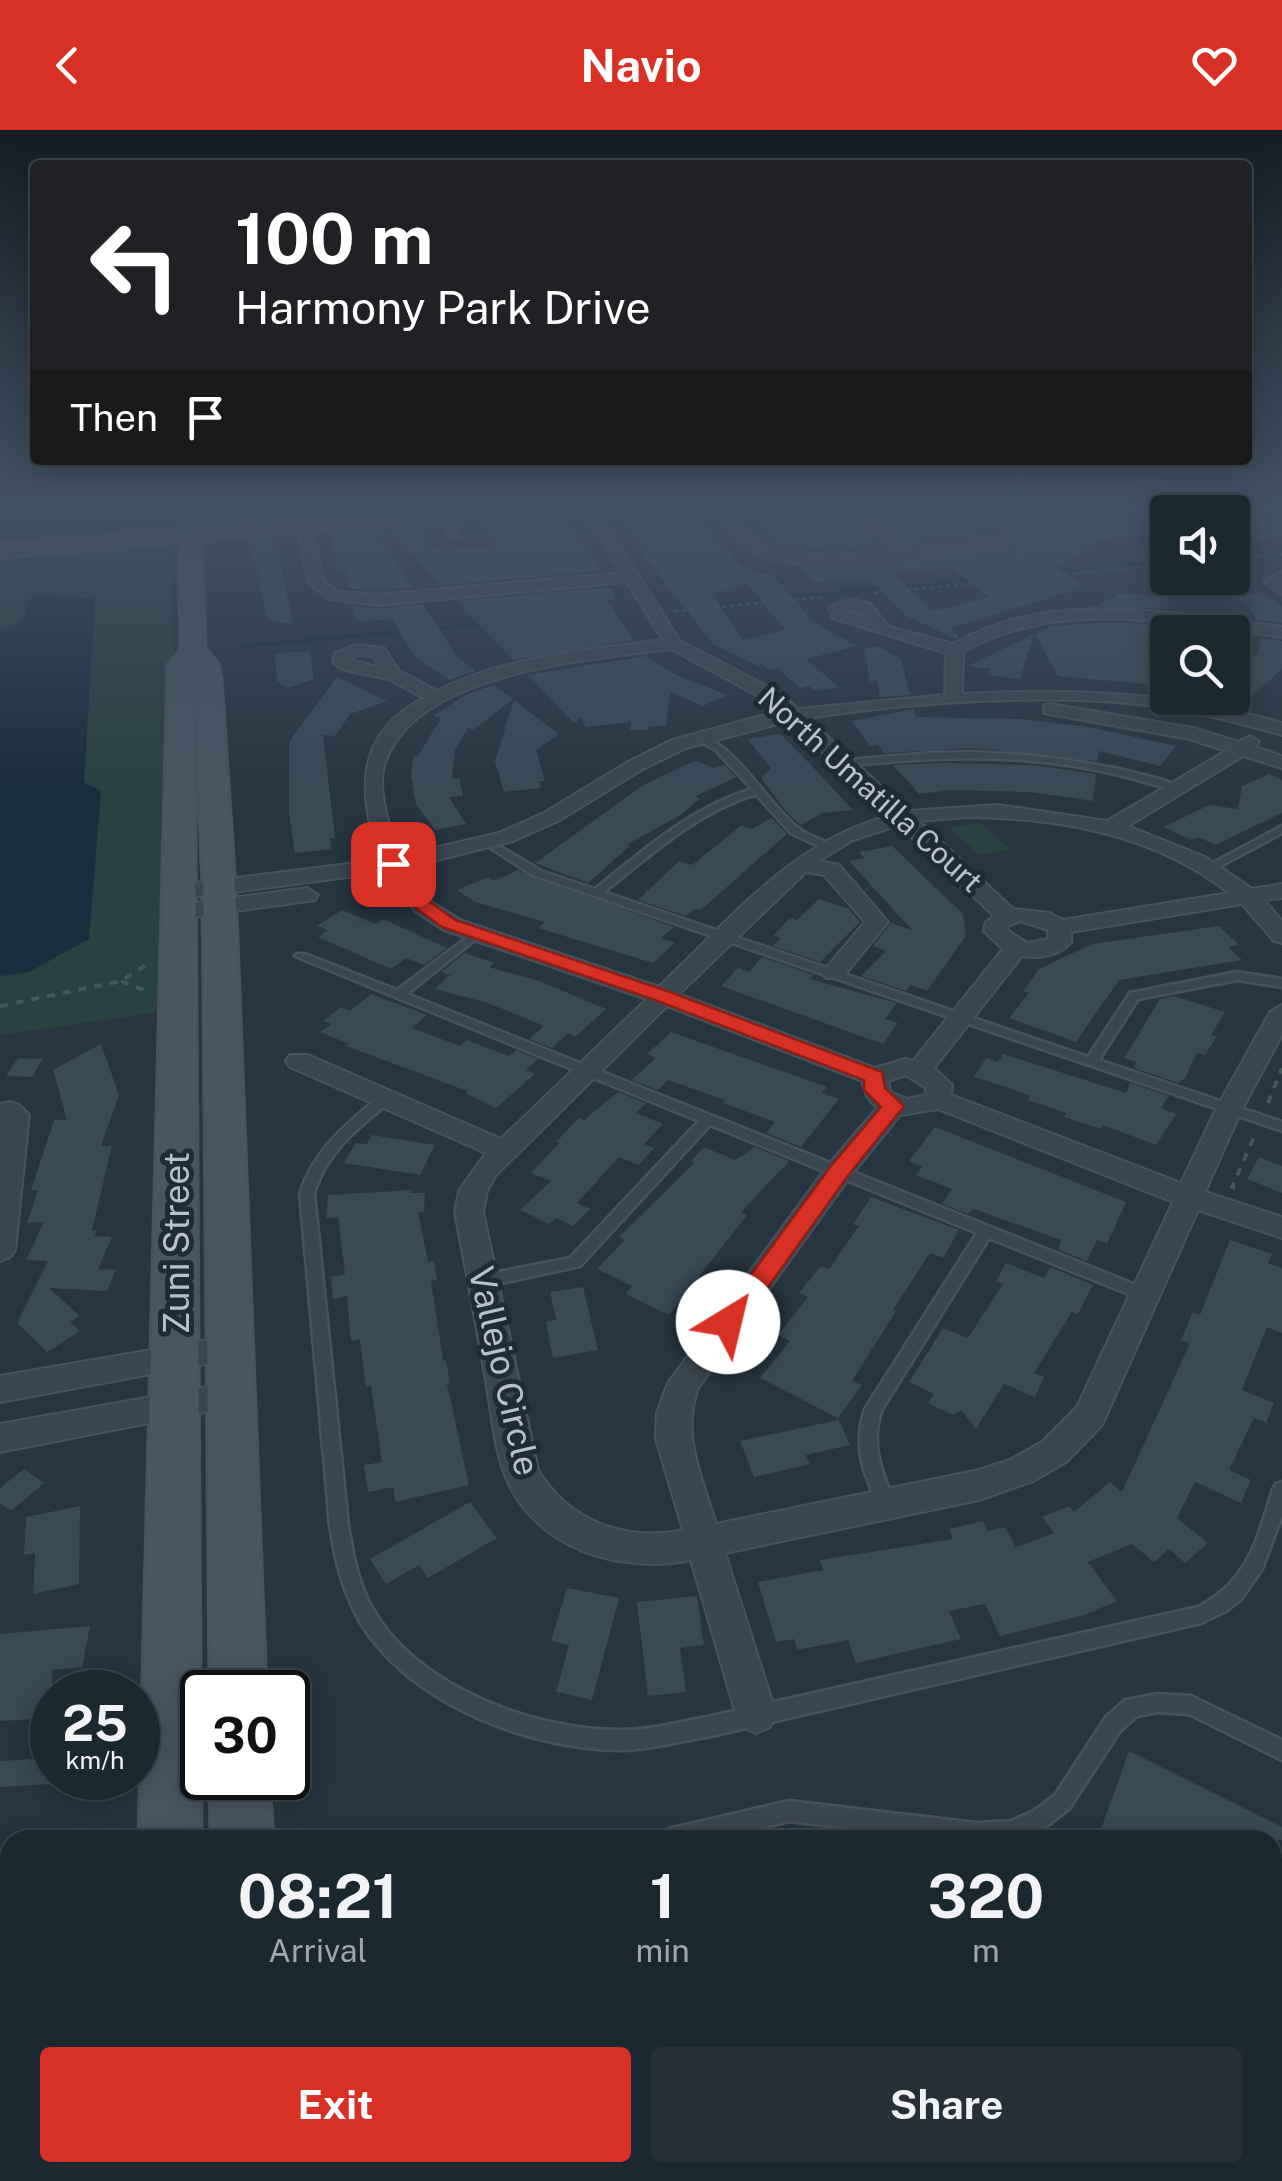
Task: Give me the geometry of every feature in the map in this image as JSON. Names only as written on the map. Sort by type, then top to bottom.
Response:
[{"type":"main road","name":"Zuni Street","points":[[170,1830],[180,665],[193,650],[192,599]]},
{"type":"main road","name":"Zuni Street","points":[[193,650],[206,663],[208,679],[218,897],[237,1670]]},
{"type":"main road","points":[[241,1800],[242,1830]]},
{"type":"street","points":[[363,599],[391,599]]},
{"type":"street","name":"North Umatilla Court","points":[[646,599],[674,644],[709,665],[748,681],[792,713],[1007,916]]},
{"type":"street","points":[[883,630],[955,650],[995,627],[1054,615],[1130,616],[1282,632]]},
{"type":"street","points":[[674,644],[514,671],[436,696],[395,728],[385,740],[374,767],[382,830],[397,872],[422,907],[449,924],[662,996],[874,1077],[891,1068],[919,1070],[938,1085],[938,1099]]},
{"type":"street","points":[[954,700],[951,677],[955,650]]},
{"type":"street","points":[[392,675],[436,696]]},
{"type":"street","points":[[179,902],[454,867],[552,816],[632,765],[698,737],[792,713],[872,703],[1044,693],[1128,697],[1278,723]]},
{"type":"street","points":[[954,700],[1131,721],[1243,748],[1282,762]]},
{"type":"street","points":[[1112,827],[1278,723]]},
{"type":"street","name":"Vallejo Circle","points":[[1282,936],[1245,896],[1160,844],[1112,827],[1018,812],[968,810],[904,817],[828,846],[803,865],[662,996],[478,1180],[470,1212],[483,1281],[521,1472],[542,1506],[586,1537],[627,1549],[668,1549],[979,1485],[1021,1471],[1067,1442],[1098,1402],[1229,1110],[1282,1012]]},
{"type":"street","points":[[803,865],[831,870],[877,922],[834,973]]},
{"type":"street","points":[[1059,928],[1060,942],[1054,947],[1016,948],[995,931],[996,922],[1007,916],[1036,915],[1059,928],[1282,890]]},
{"type":"street","points":[[919,1070],[1016,948]]},
{"type":"street","points":[[299,1062],[504,1152]]},
{"type":"street","points":[[874,1077],[874,1090],[893,1106],[923,1107],[938,1099],[1190,1198],[1282,1228]]},
{"type":"street","points":[[756,1714],[672,1439],[676,1402],[684,1383],[839,1171],[893,1106]]},
{"type":"street","points":[[0,1113],[10,1111],[16,1115],[0,1250]]},
{"type":"street","points":[[0,1438],[176,1382],[228,1372]]},
{"type":"street","points":[[0,1389],[176,1382],[228,1372]]},
{"type":"lane","points":[[698,737],[719,748],[795,831],[828,846]]},
{"type":"lane","points":[[846,763],[948,752],[1018,754],[1114,769],[1178,788]]},
{"type":"lane","points":[[598,892],[663,840],[738,795],[757,791]]},
{"type":"lane","points":[[1206,869],[1282,829]]},
{"type":"lane","points":[[501,843],[536,872],[1282,1127]]},
{"type":"lane","points":[[398,995],[477,933]]},
{"type":"lane","points":[[301,956],[1146,1295]]},
{"type":"lane","points":[[1092,1061],[1134,996],[1237,976],[1282,983]]},
{"type":"lane","points":[[385,1099],[337,1138],[314,1166],[306,1193],[340,1525],[348,1578],[372,1623],[408,1664],[450,1695],[554,1736],[625,1740],[707,1727],[1201,1615],[1225,1606],[1244,1587],[1282,1489]]},
{"type":"lane","points":[[483,1281],[576,1262],[708,1119]]},
{"type":"lane","points":[[886,1504],[866,1452],[864,1432],[873,1409],[986,1230]]},
{"type":"lane","points":[[1013,1830],[1041,1818],[1062,1802],[1122,1716],[1132,1708],[1158,1703],[1191,1705],[1282,1750]]},
{"type":"lane","points":[[710,1830],[789,1811],[943,1830]]},
{"type":"path","points":[[654,613],[806,599]]},
{"type":"path","points":[[0,1006],[121,982],[153,960]]},
{"type":"path","points":[[121,982],[153,994]]},
{"type":"path","points":[[1248,1193],[1232,1187],[1282,1068]]},
{"type":"green space","points":[[0,599],[173,599],[174,672],[160,1012],[0,1035]]},
{"type":"green space","points":[[979,822],[1010,849],[980,855],[949,828]]},
{"type":"water","points":[[30,599],[95,599],[84,782],[101,791],[89,939],[29,972],[0,976],[0,632],[22,622]]},
{"type":"building","points":[[262,599],[288,599],[293,624],[268,620]]},
{"type":"building","points":[[616,599],[607,600],[633,640],[513,660],[457,601]]},
{"type":"building","points":[[678,599],[715,599],[743,640],[785,630],[760,599],[793,599],[814,623],[857,646],[806,659],[839,687],[815,691],[809,686],[800,688],[777,668],[769,670],[758,662],[762,668],[713,644]]},
{"type":"building","points":[[890,599],[919,599],[932,611],[982,599],[1046,599],[951,628],[959,636],[956,639],[907,616]]},
{"type":"building","points":[[1110,599],[1168,599],[1168,609],[1095,606]]},
{"type":"building","points":[[1239,599],[1271,599],[1282,606],[1282,623],[1256,620],[1249,606]]},
{"type":"building","points":[[423,604],[457,657],[476,671],[449,680],[415,657],[392,619],[356,622],[352,606],[377,609]]},
{"type":"building","points":[[1150,625],[1150,684],[1058,676],[1035,634],[1051,626]]},
{"type":"building","points":[[1034,634],[1020,679],[988,675],[991,669],[968,666]]},
{"type":"building","points":[[1261,638],[1282,641],[1282,669],[1250,698],[1250,661],[1257,654]]},
{"type":"building","points":[[877,646],[901,659],[910,695],[880,697],[877,680],[870,682],[864,649]]},
{"type":"building","points":[[310,651],[314,679],[288,688],[277,681],[275,654]]},
{"type":"building","points":[[646,656],[676,675],[727,695],[703,706],[670,692],[666,726],[630,730],[631,722],[586,727],[581,718],[574,723],[528,675]]},
{"type":"building","points":[[337,677],[387,701],[350,714],[335,736],[323,735],[335,838],[330,838],[331,849],[295,853],[289,813],[289,742]]},
{"type":"building","points":[[494,685],[513,699],[473,730],[468,728],[455,750],[452,779],[459,778],[463,796],[449,797],[466,824],[435,830],[416,804],[411,776],[414,756],[418,756],[441,718],[433,716],[467,694]]},
{"type":"building","points":[[514,700],[559,734],[536,750],[545,781],[539,781],[541,788],[504,792],[495,761]]},
{"type":"building","points":[[914,709],[916,717],[1021,719],[1089,727],[1176,746],[1160,766],[1099,751],[1097,761],[972,748],[884,753],[878,745],[870,746],[852,721]]},
{"type":"building","points":[[780,734],[853,810],[822,813],[801,825],[789,815],[761,778],[771,768],[747,739]]},
{"type":"building","points":[[696,760],[712,768],[725,765],[736,777],[696,796],[700,799],[679,816],[626,845],[630,846],[588,883],[535,863],[642,786]]},
{"type":"building","points":[[893,765],[1033,765],[1096,774],[1093,801],[1030,792],[953,790],[919,794]]},
{"type":"building","points":[[1269,774],[1282,780],[1282,813],[1215,845],[1199,837],[1191,840],[1164,827],[1209,805],[1238,809],[1242,786]]},
{"type":"building","points":[[772,818],[787,834],[701,910],[695,909],[686,916],[638,900],[679,861],[692,865],[742,825],[751,829]]},
{"type":"building","points":[[892,846],[963,914],[966,936],[927,991],[911,985],[906,991],[861,976],[886,951],[873,946],[891,923],[912,930],[849,861],[864,858],[859,852]]},
{"type":"building","points":[[518,870],[674,927],[661,938],[675,943],[653,963],[538,928],[545,922],[475,902],[457,890]]},
{"type":"building","points":[[819,899],[849,909],[860,922],[820,962],[773,946],[781,938],[773,936],[790,918],[797,920]]},
{"type":"building","points":[[342,910],[376,924],[383,919],[447,948],[424,965],[406,958],[391,969],[318,937],[328,930],[317,926]]},
{"type":"building","points":[[1219,926],[1239,945],[1228,947],[1242,960],[1119,980],[1076,1042],[1009,1018],[1029,993],[1023,991],[1039,969],[1092,944]]},
{"type":"building","points":[[465,953],[494,963],[489,967],[539,981],[606,1009],[575,1037],[568,1033],[552,1048],[529,1039],[544,1026],[488,1003],[434,989],[450,975],[441,972]]},
{"type":"building","points":[[762,957],[814,975],[810,979],[897,1003],[885,1019],[898,1023],[883,1044],[721,986],[738,968],[749,972]]},
{"type":"building","points":[[371,994],[427,1015],[412,1028],[460,1046],[467,1040],[509,1056],[516,1050],[538,1059],[526,1070],[535,1074],[496,1108],[467,1091],[346,1046],[349,1044],[320,1032],[331,1024],[323,1021],[341,1007],[350,1011]]},
{"type":"building","points":[[1174,996],[1225,1012],[1205,1055],[1197,1053],[1185,1078],[1178,1083],[1134,1068],[1136,1062],[1124,1058],[1160,999]]},
{"type":"building","points":[[671,1032],[827,1087],[822,1093],[839,1099],[801,1147],[766,1133],[775,1122],[723,1103],[725,1100],[668,1080],[658,1090],[631,1080],[656,1058],[647,1054]]},
{"type":"building","points":[[101,1044],[119,1095],[101,1146],[112,1146],[92,1230],[97,1230],[94,1236],[112,1237],[98,1269],[116,1270],[107,1291],[49,1288],[80,1316],[70,1322],[80,1331],[47,1352],[17,1323],[48,1261],[26,1260],[44,1222],[27,1223],[38,1190],[31,1190],[54,1120],[67,1120],[53,1070]]},
{"type":"building","points":[[1003,1054],[1126,1093],[1130,1083],[1169,1096],[1161,1108],[1176,1114],[1156,1145],[1103,1125],[1101,1129],[1064,1117],[1066,1113],[1028,1100],[1030,1096],[974,1077],[986,1058],[998,1062]]},
{"type":"building","points":[[18,1058],[43,1059],[32,1077],[6,1076]]},
{"type":"building","points":[[618,1092],[646,1103],[636,1113],[663,1124],[644,1144],[654,1148],[639,1165],[619,1157],[577,1203],[590,1209],[573,1226],[556,1218],[549,1224],[520,1210],[551,1181],[531,1173],[559,1143],[556,1142],[579,1118],[584,1120]]},
{"type":"building","points":[[935,1127],[1126,1202],[1107,1244],[1097,1240],[1087,1261],[1059,1250],[1061,1240],[974,1209],[968,1214],[942,1204],[952,1189],[916,1175],[922,1167],[909,1161]]},
{"type":"building","points":[[372,1135],[435,1145],[420,1175],[344,1163],[356,1143],[367,1144]]},
{"type":"building","points":[[704,1147],[735,1160],[755,1147],[789,1161],[741,1212],[747,1215],[669,1315],[626,1294],[632,1286],[597,1269],[625,1240],[619,1237],[694,1163],[691,1161]]},
{"type":"building","points":[[1259,1157],[1282,1166],[1282,1193],[1247,1179]]},
{"type":"building","points":[[412,1190],[410,1193],[425,1193],[424,1212],[418,1212],[428,1262],[434,1261],[437,1280],[431,1281],[443,1360],[469,1485],[395,1502],[393,1487],[368,1492],[364,1465],[382,1462],[371,1386],[366,1387],[360,1339],[351,1341],[347,1296],[333,1299],[331,1277],[345,1274],[338,1217],[326,1218],[328,1195]]},
{"type":"building","points":[[871,1197],[959,1230],[943,1258],[930,1253],[893,1310],[896,1311],[852,1381],[862,1385],[838,1418],[760,1378],[790,1341],[778,1335],[808,1297],[799,1293],[821,1266],[829,1269],[859,1226],[853,1224]]},
{"type":"building","points":[[1230,1240],[1272,1254],[1268,1263],[1282,1268],[1282,1333],[1267,1327],[1242,1390],[1274,1403],[1266,1423],[1254,1418],[1229,1470],[1251,1480],[1241,1503],[1195,1482],[1177,1518],[1208,1543],[1185,1563],[1169,1549],[1154,1562],[1132,1544],[1088,1562],[1117,1601],[1084,1615],[1000,1636],[985,1604],[949,1611],[961,1639],[856,1663],[848,1640],[797,1650],[794,1639],[776,1642],[758,1582],[823,1570],[820,1560],[953,1539],[949,1529],[983,1521],[988,1531],[1005,1527],[1016,1547],[1054,1533],[1042,1517],[1070,1506],[1074,1512],[1110,1482],[1122,1492],[1190,1343],[1181,1340],[1193,1312],[1200,1315]]},
{"type":"building","points":[[1006,1263],[1044,1278],[1050,1267],[1093,1285],[1078,1314],[1072,1312],[1034,1373],[1044,1377],[1035,1397],[1004,1384],[976,1429],[961,1410],[953,1415],[928,1403],[934,1394],[909,1382],[943,1328],[968,1338],[1003,1284],[996,1281]]},
{"type":"building","points":[[583,1287],[598,1350],[553,1358],[546,1322],[556,1320],[550,1292]]},
{"type":"building","points":[[839,1420],[850,1445],[806,1455],[810,1464],[754,1477],[740,1441]]},
{"type":"building","points":[[24,1469],[44,1483],[11,1511],[0,1503],[0,1488]]},
{"type":"building","points":[[470,1502],[497,1538],[428,1578],[419,1565],[386,1584],[370,1559]]},
{"type":"building","points":[[80,1506],[79,1584],[33,1594],[35,1553],[24,1555],[26,1517]]},
{"type":"building","points":[[567,1588],[619,1598],[592,1700],[556,1692],[569,1645],[551,1641]]},
{"type":"building","points":[[697,1596],[704,1645],[680,1648],[686,1692],[648,1696],[637,1602]]},
{"type":"building","points":[[90,1626],[82,1667],[30,1670],[30,1719],[0,1721],[0,1634]]},
{"type":"building","points":[[1129,1751],[1282,1827],[1282,1830],[1101,1830]]},
{"type":"building","points":[[30,1759],[30,1785],[0,1787],[0,1761]]},
{"type":"waterway","points":[[711,604],[767,599]]},
{"type":"waterway","points":[[431,629],[487,624]]},
{"type":"waterway","points":[[246,646],[407,631]]},
{"type":"route","points":[[393,864],[412,898],[449,924],[662,996],[874,1077],[874,1090],[893,1106],[839,1171],[728,1322]]}]
